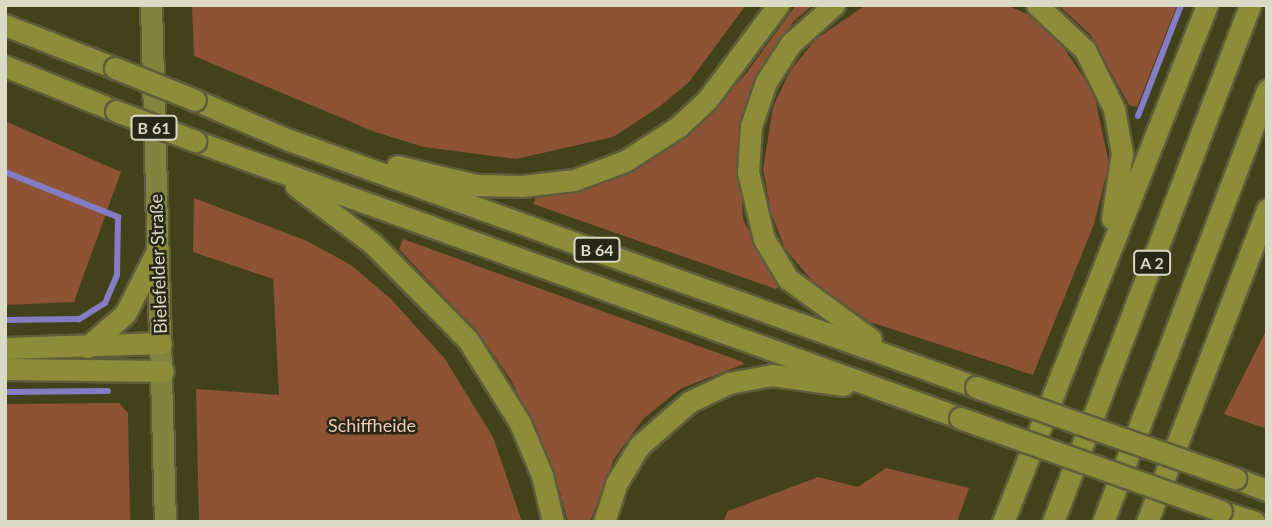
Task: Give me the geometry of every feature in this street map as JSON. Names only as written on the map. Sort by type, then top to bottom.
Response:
[{"type":"highway","points":[[289,140],[476,185],[522,186],[574,180],[625,161],[678,127],[707,100],[778,5]]},
{"type":"highway","points":[[834,5],[790,43],[766,82],[750,138],[751,195],[764,239],[789,279],[806,296],[905,361]]},
{"type":"highway","points":[[1037,5],[1070,33],[1097,68],[1119,131],[1117,200],[1085,319]]},
{"type":"highway","points":[[1003,522],[1207,5]]},
{"type":"highway","name":"A 2","points":[[1053,522],[1250,5]]},
{"type":"highway","name":"B 64","points":[[5,25],[289,140],[1267,490]]},
{"type":"highway","name":"B 64","points":[[5,66],[271,169],[1254,522]]},
{"type":"highway","points":[[5,73],[56,86]]},
{"type":"highway","name":"A 2","points":[[1103,522],[1267,90]]},
{"type":"highway","points":[[271,169],[372,243],[468,340],[520,423],[542,475],[553,522]]},
{"type":"highway","points":[[1147,522],[1267,209]]},
{"type":"highway","points":[[1219,333],[1267,250]]},
{"type":"highway","name":"B 61","points":[[88,347],[125,314],[157,251]]},
{"type":"highway","points":[[5,348],[161,343]]},
{"type":"highway","points":[[5,369],[163,371]]},
{"type":"highway","points":[[604,522],[616,484],[639,446],[670,415],[708,392],[772,375],[887,391]]},
{"type":"main road","name":"Bielefelder Straße","points":[[151,5],[165,522]]},
{"type":"green space","points":[[192,5],[746,5],[689,82],[659,107],[613,137],[516,159],[424,147],[375,132],[194,56]]},
{"type":"green space","points":[[796,5],[813,5],[794,21],[754,80],[739,142],[743,220],[780,285],[776,289],[533,204],[536,197],[576,190],[632,169],[685,138],[745,75]]},
{"type":"green space","points":[[866,5],[1007,5],[1027,14],[1059,41],[1094,93],[1109,164],[1094,224],[1033,375],[870,322],[816,285],[785,249],[771,212],[763,169],[773,107],[790,71],[816,39]]},
{"type":"green space","points":[[1058,5],[1177,5],[1137,107],[1129,105],[1091,35]]},
{"type":"green space","points":[[5,121],[121,172],[74,302],[5,305]]},
{"type":"green space","name":"Schiffheide","points":[[194,198],[307,241],[351,265],[392,300],[445,359],[493,437],[522,522],[199,522],[196,389],[279,395],[273,279],[193,252]]},
{"type":"green space","points":[[403,239],[744,364],[680,389],[643,419],[614,459],[590,522],[568,522],[554,471],[511,380],[479,334],[399,249]]},
{"type":"green space","points":[[1267,329],[1267,429],[1224,414]]},
{"type":"green space","points":[[119,403],[128,413],[130,522],[5,522],[5,404]]},
{"type":"green space","points":[[886,468],[969,488],[957,522],[723,522],[728,511],[818,477],[858,487]]},
{"type":"waterway","points":[[1138,116],[1181,5]]},
{"type":"waterway","points":[[5,172],[118,217],[117,275],[105,303],[79,319],[5,320]]},
{"type":"waterway","points":[[5,392],[108,391]]}]
